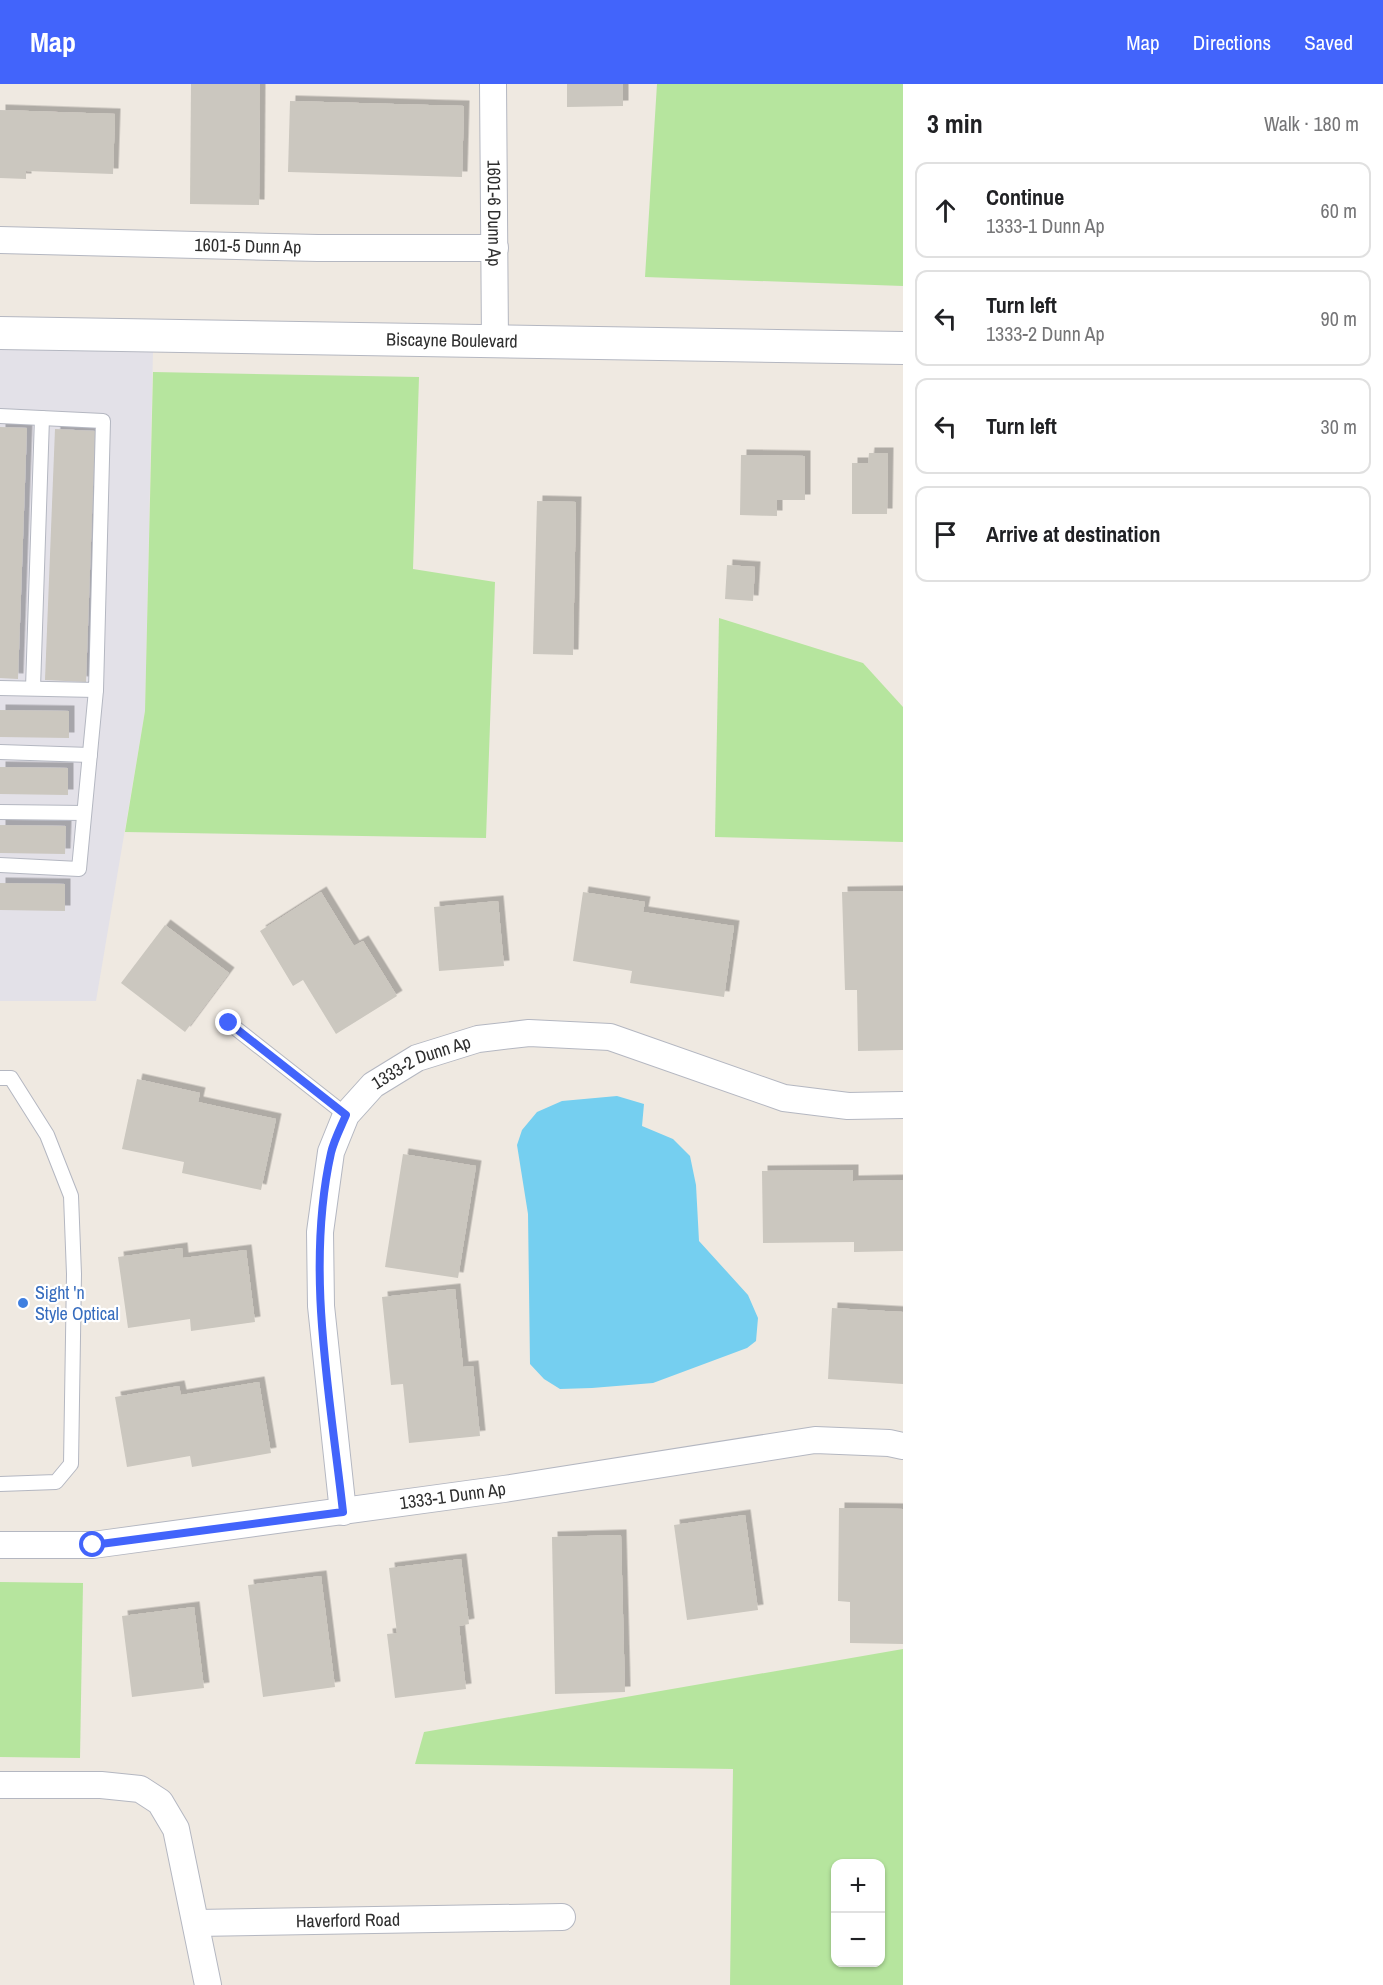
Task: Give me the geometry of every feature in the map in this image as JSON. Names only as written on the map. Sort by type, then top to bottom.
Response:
[{"type":"street","name":"1601-6 Dunn Ap","points":[[493,84],[495,342]]},
{"type":"street","name":"1601-5 Dunn Ap","points":[[0,240],[318,248],[495,248]]},
{"type":"street","name":"Biscayne Boulevard","points":[[0,333],[903,348]]},
{"type":"street","name":"1333-2 Dunn Ap","points":[[343,1512],[321,1306],[320,1232],[331,1152],[346,1115],[373,1085],[417,1058],[478,1039],[529,1034],[610,1037],[784,1098],[848,1106],[903,1105]]},
{"type":"street","name":"1333-1 Dunn Ap","points":[[0,1545],[93,1545],[343,1512],[815,1440],[889,1443],[903,1446]]},
{"type":"street","points":[[0,1785],[101,1785],[140,1789],[160,1802],[176,1829],[208,1985]]},
{"type":"street","name":"Haverford Road","points":[[196,1923],[562,1917]]},
{"type":"lane","points":[[0,416],[103,421],[96,690],[79,869],[0,865]]},
{"type":"lane","points":[[33,688],[42,418]]},
{"type":"lane","points":[[0,687],[96,690]]},
{"type":"lane","points":[[0,752],[90,755]]},
{"type":"lane","points":[[0,812],[84,813]]},
{"type":"lane","points":[[229,1023],[346,1115]]},
{"type":"lane","points":[[0,1078],[11,1078],[47,1135],[71,1196],[74,1274],[71,1464],[56,1482],[0,1484]]},
{"type":"shaded area","points":[[0,348],[153,350],[145,711],[96,1001],[0,1001]]},
{"type":"green space","points":[[657,84],[903,84],[903,286],[645,277]]},
{"type":"green space","points":[[153,372],[419,377],[413,569],[495,582],[486,838],[125,832],[145,711]]},
{"type":"green space","points":[[719,618],[863,663],[903,707],[903,842],[715,837]]},
{"type":"green space","points":[[0,1582],[83,1583],[80,1758],[0,1757]]},
{"type":"green space","points":[[903,1649],[903,1985],[730,1985],[733,1769],[415,1764],[424,1732]]},
{"type":"water","points":[[617,1096],[644,1104],[642,1126],[673,1139],[690,1156],[696,1185],[699,1241],[748,1295],[758,1318],[756,1341],[747,1348],[653,1383],[560,1389],[544,1379],[530,1364],[528,1214],[517,1145],[522,1130],[537,1112],[562,1101]]},
{"type":"building","points":[[191,84],[260,84],[259,205],[190,204]]},
{"type":"building","points":[[567,84],[623,84],[623,106],[567,107]]},
{"type":"building","points":[[290,101],[464,106],[462,177],[288,172]]},
{"type":"building","points":[[0,110],[115,114],[113,174],[26,171],[26,179],[0,178]]},
{"type":"building","points":[[0,427],[27,428],[18,679],[0,678]]},
{"type":"building","points":[[55,429],[95,431],[86,682],[45,680]]},
{"type":"building","points":[[869,453],[888,453],[887,514],[852,514],[852,463],[868,463]]},
{"type":"building","points":[[741,455],[805,456],[805,500],[777,500],[777,516],[740,515]]},
{"type":"building","points":[[537,501],[576,502],[573,655],[533,654]]},
{"type":"building","points":[[727,565],[755,567],[753,601],[725,599]]},
{"type":"building","points":[[0,710],[69,711],[69,738],[0,737]]},
{"type":"building","points":[[0,767],[68,768],[68,795],[0,794]]},
{"type":"building","points":[[0,825],[66,826],[65,854],[0,853]]},
{"type":"building","points":[[0,883],[65,884],[65,911],[0,910]]},
{"type":"building","points":[[903,891],[903,1050],[858,1051],[857,990],[845,990],[842,892]]},
{"type":"building","points":[[321,892],[354,946],[363,941],[397,996],[336,1034],[303,980],[293,986],[260,931]]},
{"type":"building","points":[[583,892],[645,902],[643,912],[734,926],[724,997],[630,983],[632,971],[573,961]]},
{"type":"building","points":[[498,901],[504,966],[439,971],[434,907]]},
{"type":"building","points":[[165,925],[229,973],[185,1032],[121,983]]},
{"type":"building","points":[[137,1079],[200,1093],[198,1102],[276,1119],[261,1190],[182,1173],[184,1162],[122,1149]]},
{"type":"building","points":[[403,1154],[476,1166],[458,1278],[385,1267]]},
{"type":"building","points":[[853,1170],[853,1181],[903,1180],[903,1251],[854,1252],[854,1242],[763,1243],[762,1171]]},
{"type":"building","points":[[182,1248],[183,1258],[246,1250],[255,1322],[191,1331],[190,1319],[128,1328],[118,1257]]},
{"type":"building","points":[[455,1289],[463,1367],[473,1366],[480,1436],[409,1443],[403,1384],[391,1385],[382,1297]]},
{"type":"building","points":[[832,1308],[903,1312],[903,1384],[828,1379]]},
{"type":"building","points":[[259,1382],[271,1453],[192,1467],[190,1456],[127,1467],[115,1397],[179,1386],[181,1395]]},
{"type":"building","points":[[839,1508],[903,1509],[903,1644],[850,1643],[850,1602],[838,1601]]},
{"type":"building","points":[[745,1515],[758,1610],[687,1620],[674,1525]]},
{"type":"building","points":[[621,1535],[625,1692],[555,1694],[552,1537]]},
{"type":"building","points":[[461,1559],[469,1624],[459,1626],[466,1689],[395,1698],[387,1634],[397,1633],[389,1568]]},
{"type":"building","points":[[321,1576],[335,1687],[263,1697],[248,1585]]},
{"type":"building","points":[[194,1607],[204,1688],[132,1697],[122,1616]]},
{"type":"place","name":"Sight 'n Style Optical","points":[[23,1303]]},
{"type":"route","points":[[93,1545],[343,1512],[321,1306],[320,1232],[331,1152],[346,1115],[229,1023]]}]
